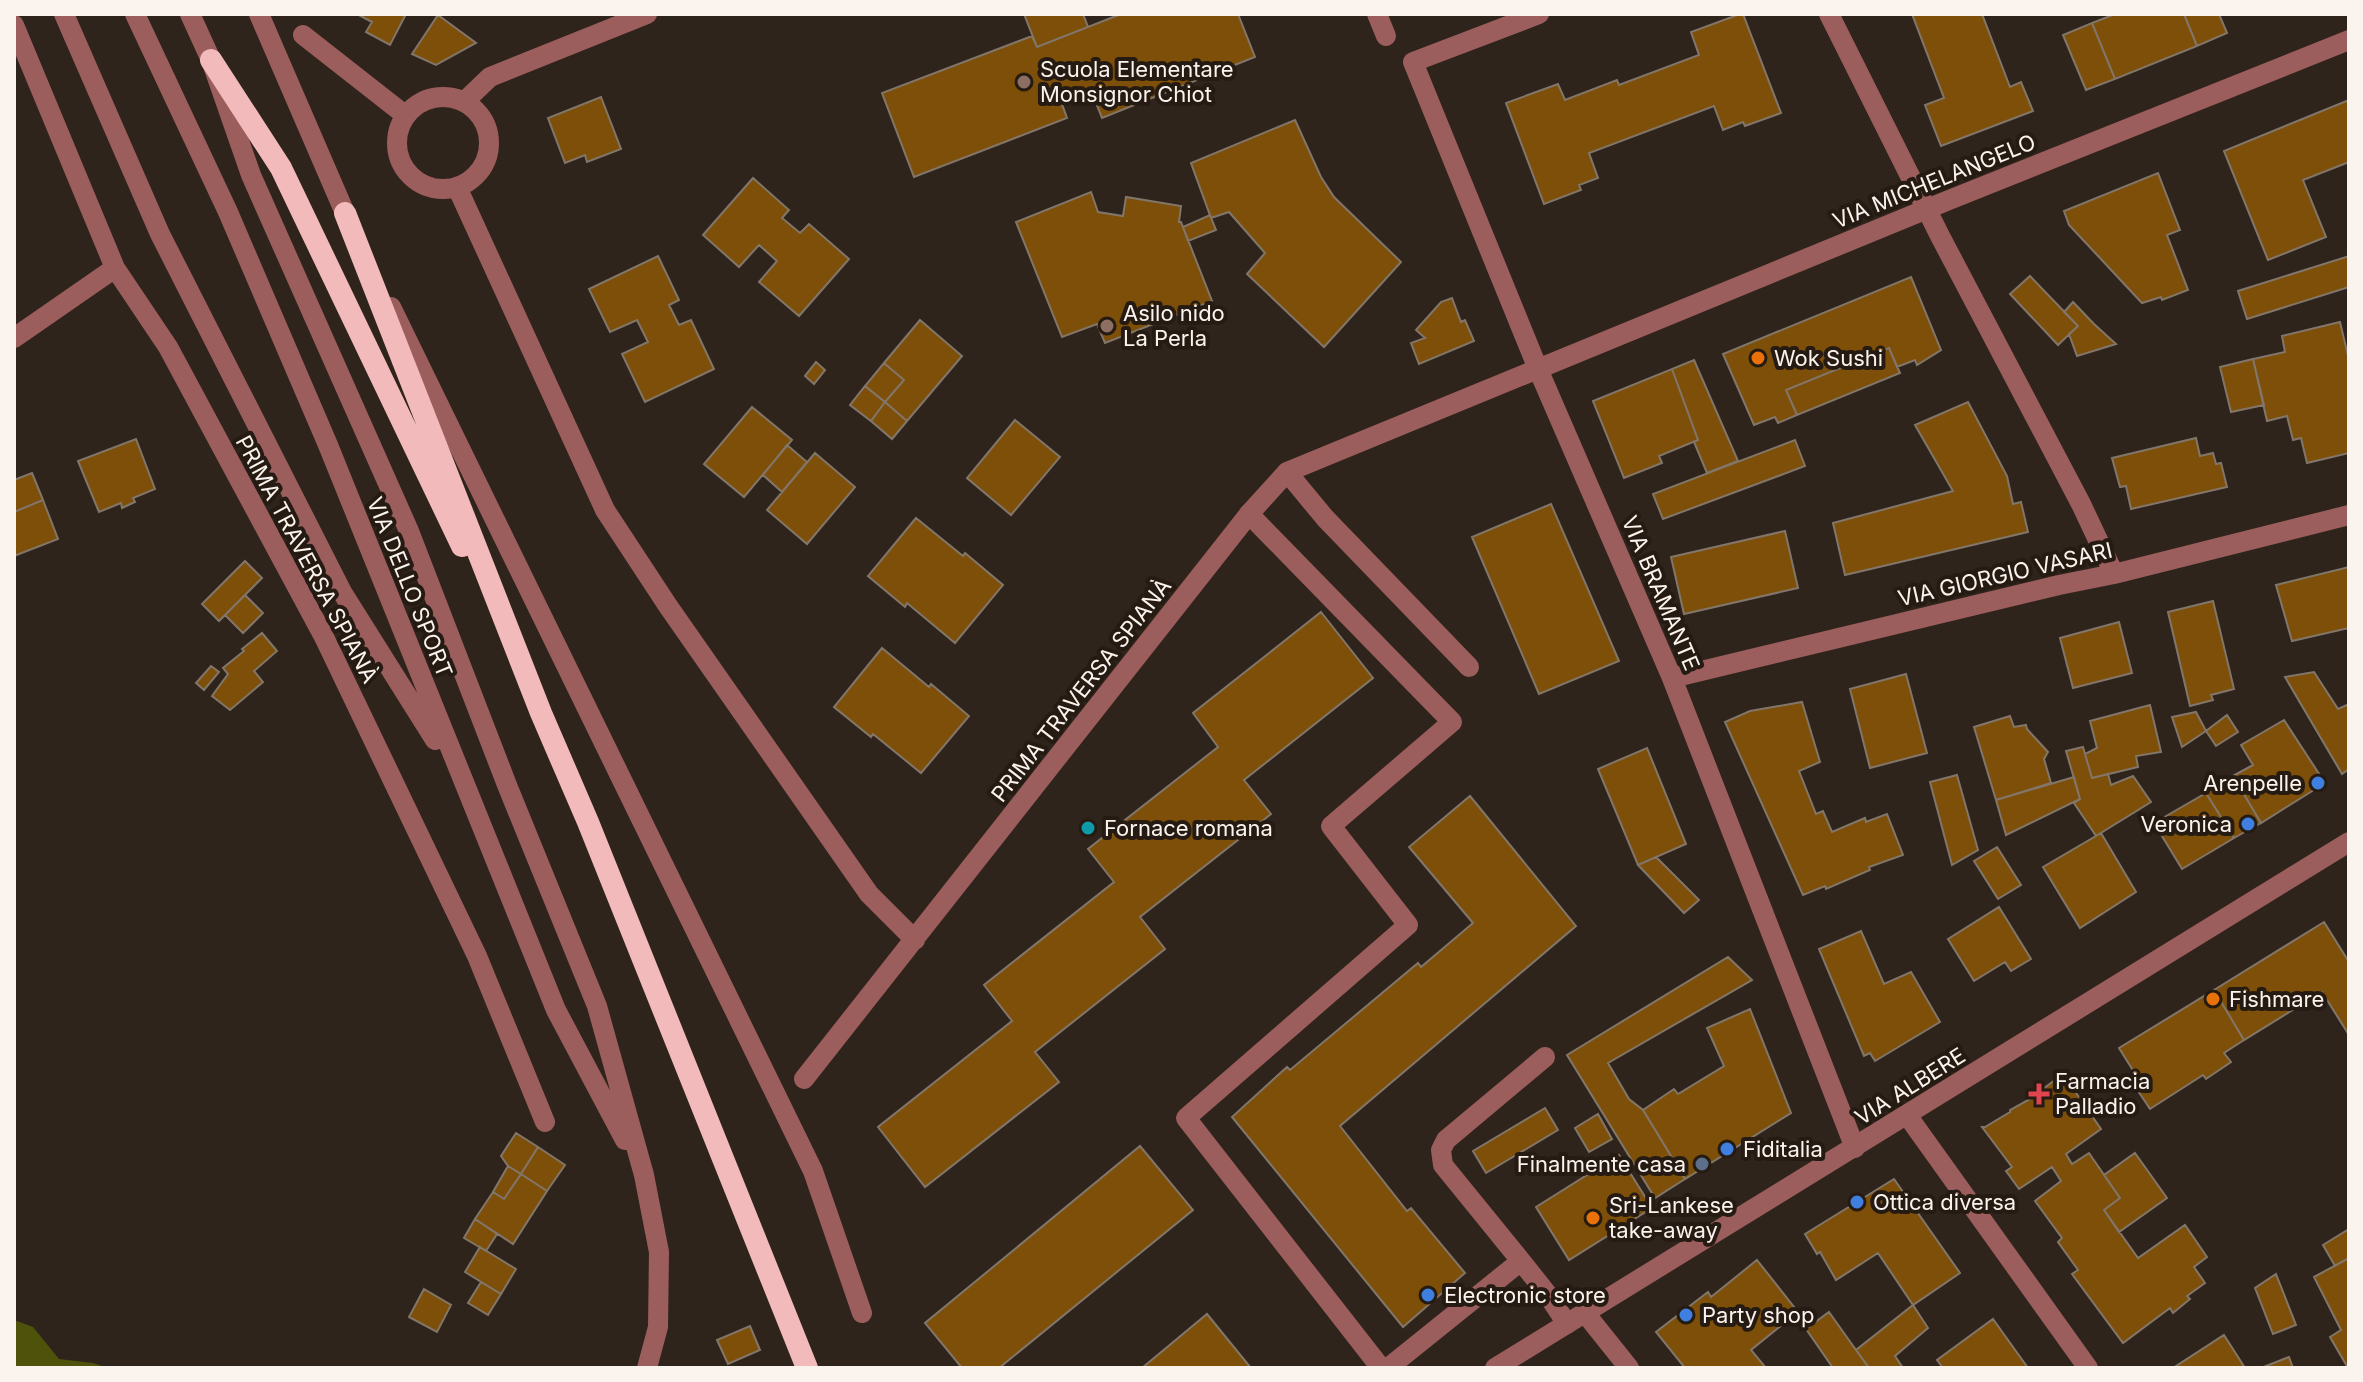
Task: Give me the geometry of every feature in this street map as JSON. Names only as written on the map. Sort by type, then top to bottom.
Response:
[{"type":"highway","points":[[211,60],[281,168],[541,713]]},
{"type":"highway","points":[[345,213],[541,713],[588,822],[807,1368]]},
{"type":"street","points":[[64,14],[160,234],[342,592],[463,784]]},
{"type":"street","name":"VIA DELLO SPORT","points":[[135,14],[228,212],[328,445],[556,1010],[644,1175]]},
{"type":"street","name":"VIA DELLO SPORT","points":[[190,14],[211,60],[251,175],[409,531],[597,1006],[644,1175],[659,1252],[658,1327],[647,1368]]},
{"type":"street","points":[[259,14],[345,213],[813,1171],[862,1313]]},
{"type":"street","points":[[465,101],[490,77],[647,14]]},
{"type":"street","points":[[1377,14],[1386,36]]},
{"type":"street","name":"VIA BRAMANTE","points":[[1539,14],[1413,62],[1538,369],[1672,678],[1855,1148]]},
{"type":"street","points":[[1829,14],[2114,574]]},
{"type":"street","name":"PRIMA TRAVERSA SPIANÀ","points":[[14,25],[115,268],[168,347],[324,637],[477,956],[545,1122]]},
{"type":"street","points":[[303,35],[405,115]]},
{"type":"street","name":"VIA MICHELANGELO","points":[[1538,369],[2349,40]]},
{"type":"street","points":[[439,96],[465,101],[478,111],[490,139],[482,169],[471,180],[457,187],[428,187],[415,180],[398,156],[396,142],[399,128],[405,115],[427,99],[439,96]]},
{"type":"street","points":[[457,187],[605,510],[668,606],[869,894],[915,940]]},
{"type":"street","points":[[14,338],[115,268]]},
{"type":"street","name":"PRIMA TRAVERSA SPIANÀ","points":[[804,1079],[1249,514],[1287,472],[1538,369]]},
{"type":"street","points":[[1287,472],[1325,518],[1469,667]]},
{"type":"street","points":[[1249,514],[1452,722],[1331,826],[1408,925],[1186,1118],[1381,1368]]},
{"type":"street","name":"VIA GIORGIO VASARI","points":[[1672,678],[2349,515]]},
{"type":"street","name":"VIA ALBERE","points":[[1495,1368],[2346,848]]},
{"type":"street","points":[[1545,1057],[1446,1140],[1441,1150],[1443,1165],[1548,1295],[1567,1324]]},
{"type":"street","points":[[1907,1115],[2088,1368]]},
{"type":"street","points":[[1388,1368],[1521,1261]]},
{"type":"street","points":[[1585,1313],[1629,1368]]},
{"type":"shaded area","points":[[14,1320],[33,1327],[59,1359],[108,1368],[14,1368]]},
{"type":"building","points":[[357,14],[406,14],[390,45],[366,32],[372,22]]},
{"type":"building","points":[[1024,14],[1083,14],[1088,27],[1037,47]]},
{"type":"building","points":[[1121,14],[1238,14],[1255,57],[1102,118],[1092,93],[1062,104],[1067,118],[914,177],[882,93],[1032,36],[1037,47]]},
{"type":"building","points":[[1743,14],[1781,113],[1723,130],[1714,106],[1589,153],[1598,178],[1579,185],[1581,190],[1544,204],[1506,103],[1558,84],[1565,100],[1617,80],[1619,85],[1699,55],[1691,32]]},
{"type":"building","points":[[1912,14],[1982,14],[2010,87],[2021,82],[2033,111],[1941,146],[1925,105],[1944,98]]},
{"type":"building","points":[[2115,14],[2184,14],[2197,46],[2115,79],[2092,23]]},
{"type":"building","points":[[2184,14],[2219,14],[2227,33],[2197,46]]},
{"type":"building","points":[[438,15],[476,43],[436,65],[412,54]]},
{"type":"building","points":[[2092,23],[2115,79],[2086,90],[2063,35]]},
{"type":"building","points":[[601,97],[621,149],[587,162],[585,155],[565,163],[548,118]]},
{"type":"building","points":[[2349,100],[2349,162],[2303,180],[2326,237],[2268,260],[2224,151]]},
{"type":"building","points":[[1295,120],[1321,177],[1334,197],[1401,262],[1324,347],[1247,274],[1265,253],[1229,212],[1211,218],[1191,163]]},
{"type":"building","points":[[2158,173],[2180,230],[2167,235],[2188,290],[2162,300],[2161,297],[2142,303],[2069,225],[2064,211]]},
{"type":"building","points":[[753,178],[789,210],[782,218],[800,233],[809,224],[849,259],[799,316],[759,282],[777,261],[759,245],[739,267],[703,235]]},
{"type":"building","points":[[1091,192],[1098,212],[1123,216],[1126,197],[1181,206],[1179,222],[1212,301],[1105,343],[1097,324],[1062,337],[1016,222]]},
{"type":"building","points":[[1210,215],[1216,230],[1188,241],[1183,227]]},
{"type":"building","points":[[658,256],[679,300],[669,305],[679,325],[691,320],[714,369],[645,402],[622,354],[648,342],[637,320],[610,332],[589,289]]},
{"type":"building","points":[[2349,256],[2349,287],[2247,319],[2238,291]]},
{"type":"building","points":[[2030,276],[2078,326],[2058,345],[2010,294]]},
{"type":"building","points":[[1911,277],[1941,350],[1917,365],[1915,360],[1897,367],[1889,348],[1786,390],[1797,415],[1778,423],[1775,417],[1754,425],[1723,354]]},
{"type":"building","points":[[1452,298],[1461,322],[1465,320],[1474,341],[1419,364],[1411,343],[1425,338],[1416,330],[1441,302]]},
{"type":"building","points":[[2073,302],[2116,344],[2077,356],[2069,334],[2078,326],[2064,312]]},
{"type":"building","points":[[920,320],[962,356],[907,421],[885,402],[904,380],[884,363]]},
{"type":"building","points":[[2340,322],[2349,360],[2349,453],[2307,463],[2301,438],[2293,440],[2287,416],[2267,421],[2253,359],[2285,352],[2282,336]]},
{"type":"building","points":[[1889,348],[1900,373],[1797,415],[1786,390]]},
{"type":"building","points":[[2253,359],[2264,405],[2231,412],[2220,367]]},
{"type":"building","points":[[1694,360],[1738,461],[1707,473],[1694,442],[1698,440],[1672,369]]},
{"type":"building","points":[[816,362],[825,370],[814,384],[805,376]]},
{"type":"building","points":[[884,363],[904,380],[885,402],[865,386]]},
{"type":"building","points":[[1672,369],[1698,440],[1659,456],[1662,463],[1624,478],[1593,401]]},
{"type":"building","points":[[865,386],[885,402],[871,421],[850,405]]},
{"type":"building","points":[[885,402],[907,421],[892,439],[871,421]]},
{"type":"building","points":[[1968,402],[2007,476],[2013,504],[2021,502],[2028,532],[1845,575],[1833,523],[1953,491],[1915,425]]},
{"type":"building","points":[[752,407],[792,440],[744,497],[704,464]]},
{"type":"building","points":[[1015,420],[1060,457],[1011,515],[967,478]]},
{"type":"building","points":[[2196,438],[2200,456],[2213,453],[2216,464],[2221,463],[2227,487],[2131,509],[2126,486],[2120,487],[2112,458]]},
{"type":"building","points":[[136,439],[155,489],[133,498],[135,502],[122,508],[121,503],[99,512],[78,461]]},
{"type":"building","points":[[1795,440],[1805,466],[1663,519],[1653,494]]},
{"type":"building","points":[[787,445],[807,462],[782,492],[763,475]]},
{"type":"building","points":[[815,453],[855,487],[807,544],[767,510]]},
{"type":"building","points":[[32,473],[43,500],[14,512],[14,480]]},
{"type":"building","points":[[43,500],[58,539],[14,556],[14,512]]},
{"type":"building","points":[[1551,504],[1619,661],[1539,694],[1472,537]]},
{"type":"building","points":[[916,518],[1003,585],[955,643],[907,603],[905,607],[868,576]]},
{"type":"building","points":[[1785,531],[1798,588],[1684,614],[1671,557]]},
{"type":"building","points":[[245,561],[262,578],[219,621],[202,604]]},
{"type":"building","points":[[2349,567],[2349,628],[2292,641],[2276,585]]},
{"type":"building","points":[[245,595],[263,613],[243,633],[225,615]]},
{"type":"building","points":[[2213,601],[2234,689],[2211,695],[2213,700],[2190,706],[2168,612]]},
{"type":"building","points":[[1321,612],[1373,678],[1244,780],[1271,814],[1140,917],[1165,949],[1035,1052],[1059,1082],[925,1187],[878,1127],[1012,1021],[984,985],[1114,882],[1088,849],[1218,747],[1193,713]]},
{"type":"building","points":[[2119,622],[2132,673],[2073,688],[2060,638]]},
{"type":"building","points":[[262,633],[277,651],[254,671],[263,682],[230,710],[212,696],[228,674],[223,668]]},
{"type":"building","points":[[882,648],[969,716],[921,773],[834,707]]},
{"type":"building","points":[[211,666],[219,672],[204,690],[196,683]]},
{"type":"building","points":[[2314,672],[2338,709],[2349,704],[2349,769],[2342,774],[2285,677]]},
{"type":"building","points":[[1906,674],[1927,753],[1870,768],[1850,689]]},
{"type":"building","points":[[1802,702],[1820,762],[1799,771],[1816,814],[1823,811],[1832,832],[1865,818],[1866,822],[1887,814],[1903,855],[1869,867],[1870,870],[1826,889],[1825,886],[1803,895],[1725,722],[1750,711]]},
{"type":"building","points":[[2150,705],[2161,752],[2136,756],[2138,767],[2092,778],[2085,754],[2097,748],[2090,721]]},
{"type":"building","points":[[2196,712],[2206,731],[2182,747],[2172,717]]},
{"type":"building","points":[[2227,715],[2238,732],[2216,746],[2206,731]]},
{"type":"building","points":[[2010,716],[2014,727],[2026,725],[2048,752],[2044,759],[2051,783],[1996,800],[1974,727]]},
{"type":"building","points":[[2284,720],[2325,783],[2261,823],[2233,776],[2253,765],[2241,745]]},
{"type":"building","points":[[2083,747],[2092,778],[2108,774],[2111,785],[2133,776],[2151,802],[2096,836],[2074,803],[2080,799],[2066,751]]},
{"type":"building","points":[[1647,748],[1686,844],[1638,865],[1598,769]]},
{"type":"building","points":[[1957,775],[1978,850],[1952,865],[1930,782]]},
{"type":"building","points":[[2233,776],[2261,823],[2234,838],[2206,793]]},
{"type":"building","points":[[2074,777],[2080,799],[2006,835],[1996,800]]},
{"type":"building","points":[[2206,793],[2234,838],[2182,869],[2154,823]]},
{"type":"building","points":[[1470,796],[1576,926],[1340,1126],[1407,1211],[1411,1208],[1465,1273],[1403,1327],[1232,1117],[1287,1067],[1290,1070],[1418,963],[1421,967],[1473,923],[1409,847]]},
{"type":"building","points":[[2101,833],[2136,892],[2080,928],[2043,867]]},
{"type":"building","points":[[1997,847],[2021,885],[1998,899],[1974,861]]},
{"type":"building","points":[[1656,857],[1699,900],[1684,913],[1638,865]]},
{"type":"building","points":[[1999,907],[2031,959],[2011,971],[2005,962],[1974,981],[1948,939]]},
{"type":"building","points":[[2324,922],[2349,962],[2349,1035],[2322,992],[2244,1040],[2214,990]]},
{"type":"building","points":[[1861,931],[1884,984],[1911,972],[1940,1022],[1875,1061],[1870,1053],[1864,1056],[1819,949]]},
{"type":"building","points":[[1728,957],[1752,980],[1608,1063],[1629,1099],[1643,1110],[1685,1179],[1655,1198],[1567,1055]]},
{"type":"building","points":[[2214,990],[2244,1040],[2224,1053],[2231,1062],[2206,1079],[2203,1075],[2150,1109],[2128,1076],[2134,1072],[2119,1048]]},
{"type":"building","points":[[1750,1009],[1791,1113],[1685,1179],[1643,1110],[1674,1089],[1678,1094],[1724,1066],[1707,1028]]},
{"type":"building","points":[[2063,1074],[2101,1129],[2066,1154],[2072,1164],[2089,1153],[2120,1198],[2104,1210],[2138,1258],[2185,1225],[2207,1257],[2194,1267],[2205,1283],[2187,1296],[2190,1299],[2173,1313],[2170,1308],[2123,1343],[2072,1274],[2078,1270],[2058,1242],[2062,1238],[2035,1201],[2061,1181],[2052,1167],[2019,1189],[2006,1171],[2012,1167],[1982,1127],[2039,1094]]},
{"type":"building","points":[[1545,1108],[1558,1130],[1486,1173],[1473,1151]]},
{"type":"building","points":[[1598,1114],[1612,1139],[1589,1152],[1575,1128]]},
{"type":"building","points":[[516,1133],[538,1147],[521,1174],[508,1166],[501,1156]]},
{"type":"building","points":[[1140,1146],[1193,1210],[999,1368],[962,1368],[925,1323]]},
{"type":"building","points":[[538,1147],[565,1165],[547,1191],[521,1174]]},
{"type":"building","points":[[2135,1153],[2167,1198],[2119,1232],[2104,1210],[2120,1198],[2104,1175]]},
{"type":"building","points":[[1619,1155],[1652,1208],[1569,1260],[1536,1207]]},
{"type":"building","points":[[508,1166],[521,1174],[504,1199],[493,1192]]},
{"type":"building","points":[[521,1174],[547,1191],[513,1244],[475,1219],[493,1192],[504,1199]]},
{"type":"building","points":[[1894,1179],[1960,1273],[1913,1305],[1878,1253],[1836,1280],[1805,1234]]},
{"type":"building","points":[[475,1219],[497,1234],[486,1251],[464,1238]]},
{"type":"building","points":[[2349,1229],[2349,1258],[2335,1266],[2323,1245]]},
{"type":"building","points":[[480,1247],[516,1269],[501,1294],[465,1272]]},
{"type":"building","points":[[2349,1258],[2348,1368],[2330,1337],[2341,1330],[2314,1277]]},
{"type":"building","points":[[1757,1260],[1798,1312],[1751,1350],[1766,1368],[1685,1368],[1656,1332],[1708,1292],[1711,1297]]},
{"type":"building","points":[[2276,1274],[2296,1325],[2273,1334],[2255,1288]]},
{"type":"building","points":[[481,1282],[501,1294],[488,1315],[468,1303]]},
{"type":"building","points":[[424,1289],[451,1305],[437,1332],[409,1317]]},
{"type":"building","points":[[1913,1305],[1928,1328],[1895,1356],[1903,1368],[1869,1368],[1856,1350]]},
{"type":"building","points":[[1829,1312],[1869,1368],[1833,1368],[1806,1329]]},
{"type":"building","points":[[1207,1314],[1251,1368],[1142,1368]]},
{"type":"building","points":[[1993,1319],[2028,1368],[1943,1368],[1937,1360]]},
{"type":"building","points":[[750,1326],[760,1350],[728,1364],[717,1340]]},
{"type":"building","points":[[2224,1335],[2245,1368],[2173,1368]]},
{"type":"building","points":[[2289,1357],[2293,1368],[2261,1368]]},
{"type":"place","name":"Scuola Elementare Monsignor Chiot","points":[[1024,82]]},
{"type":"place","name":"Asilo nido La Perla","points":[[1107,326]]},
{"type":"place","name":"Wok Sushi","points":[[1758,358]]},
{"type":"place","name":"Arenpelle","points":[[2318,783]]},
{"type":"place","name":"Veronica","points":[[2248,824]]},
{"type":"place","name":"Fornace romana","points":[[1088,828]]},
{"type":"place","name":"Fishmare","points":[[2213,999]]},
{"type":"place","name":"Farmacia Palladio","points":[[2039,1094]]},
{"type":"place","name":"Fiditalia","points":[[1727,1149]]},
{"type":"place","name":"Finalmente casa","points":[[1702,1164]]},
{"type":"place","name":"Ottica diversa","points":[[1857,1202]]},
{"type":"place","name":"Sri-Lankese take-away","points":[[1593,1218]]},
{"type":"place","name":"Electronic store","points":[[1428,1295]]},
{"type":"place","name":"Party shop","points":[[1686,1315]]}]
